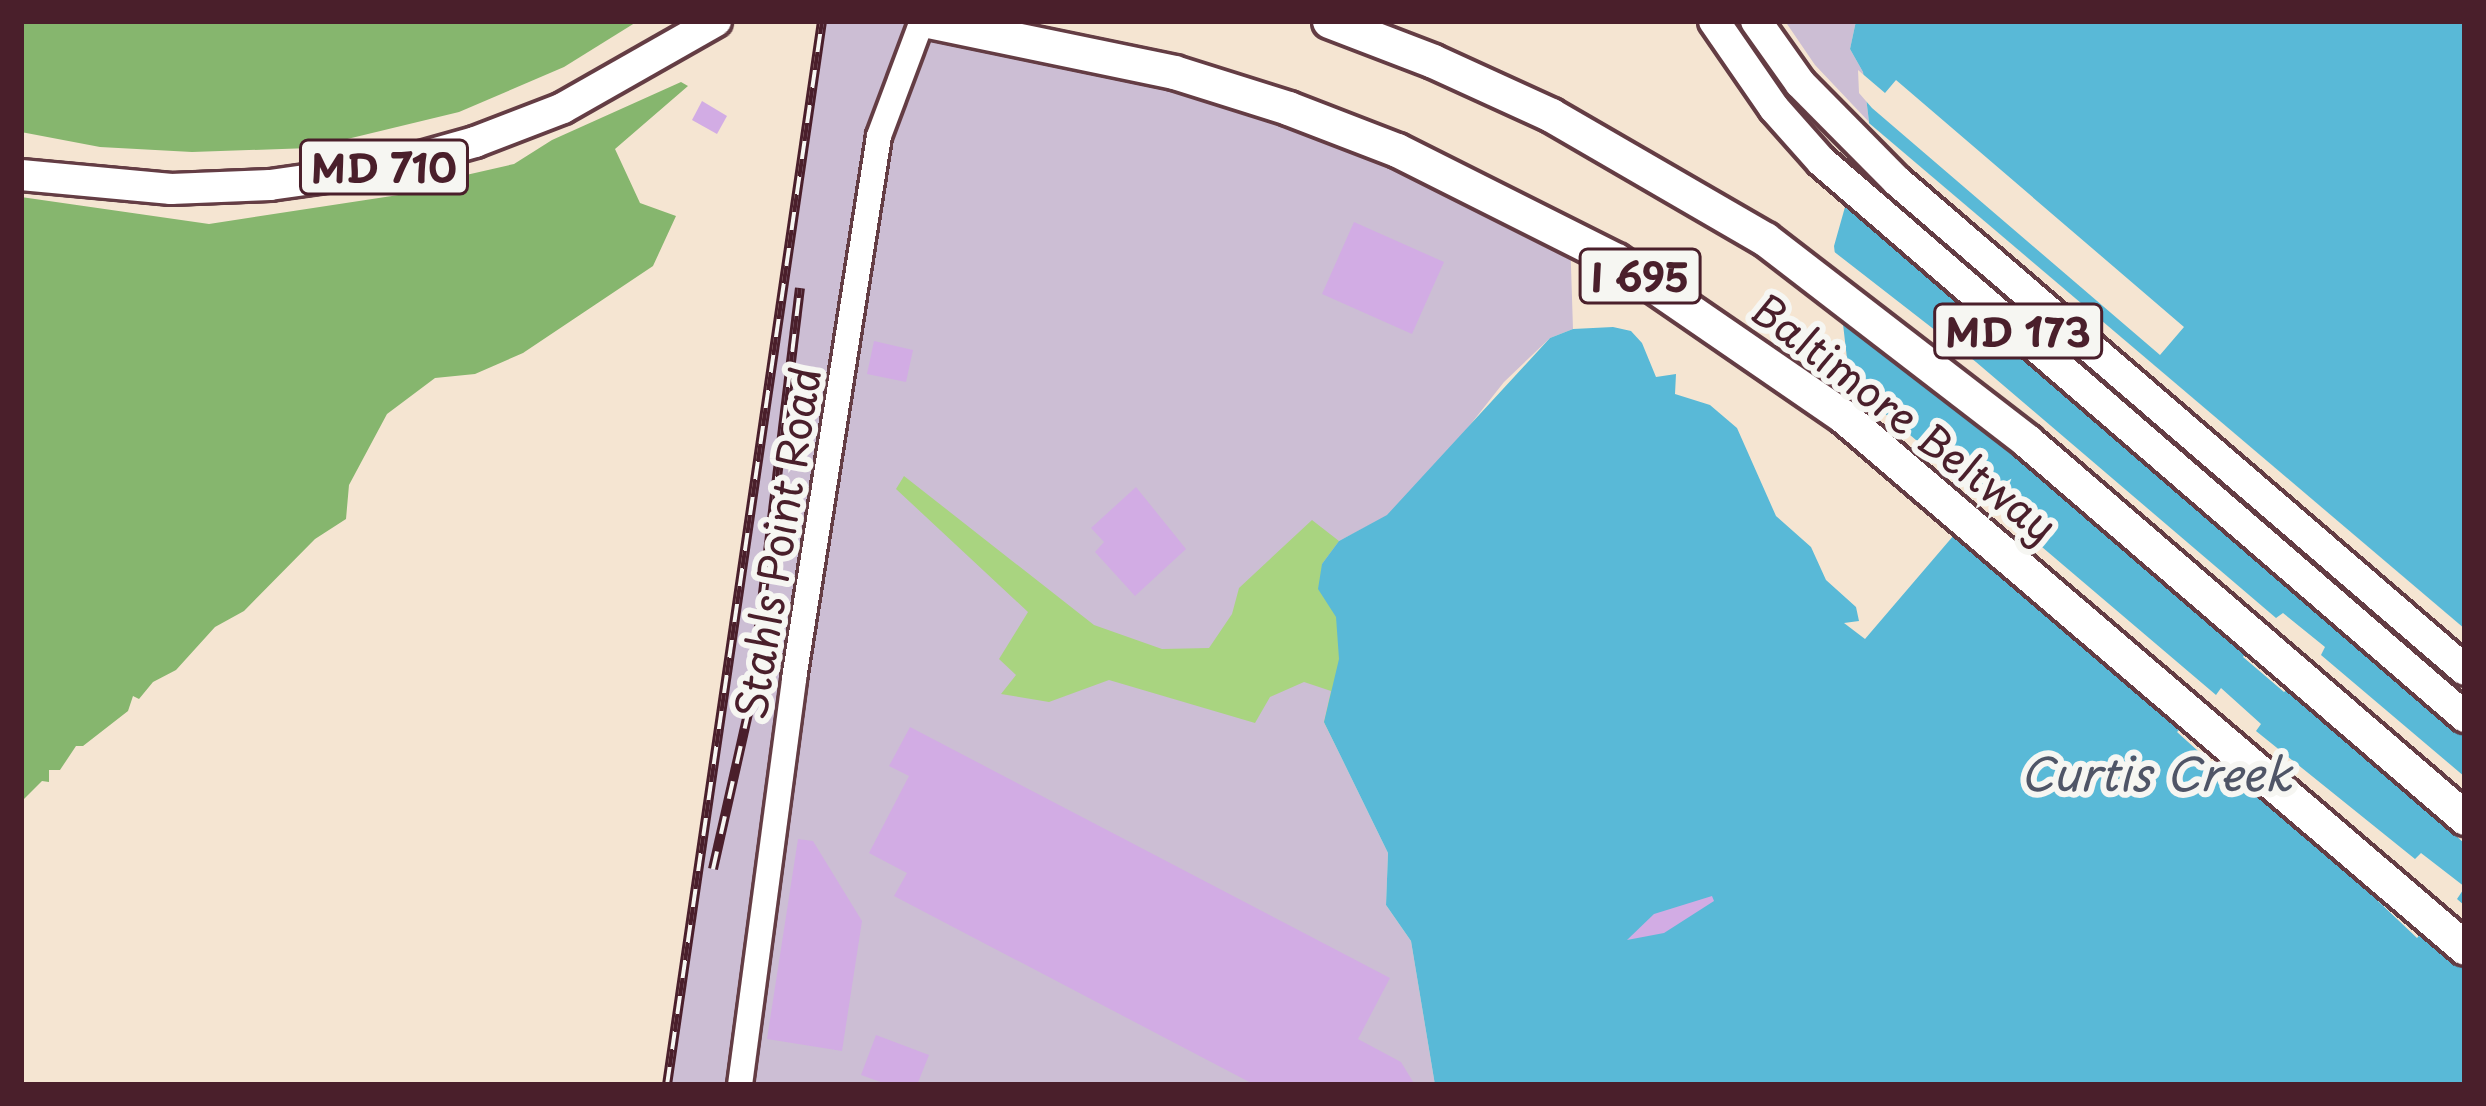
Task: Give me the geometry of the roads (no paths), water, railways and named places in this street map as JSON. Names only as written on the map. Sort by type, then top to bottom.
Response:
[{"type":"highway","name":"Baltimore Beltway","points":[[925,21],[1174,72],[1288,108],[1397,150],[1616,260],[1844,416],[2465,948]]},
{"type":"highway","name":"Baltimore Beltway","points":[[1329,21],[1433,61],[1551,116],[1765,239],[2027,441],[2465,818]]},
{"type":"main road","name":"MD 710","points":[[21,175],[171,189],[269,185],[375,170],[475,142],[563,108],[716,21]]},
{"type":"main road","name":"MD 173","points":[[1714,21],[1774,108],[1821,161],[2465,717]]},
{"type":"main road","name":"MD 173","points":[[1756,21],[1800,82],[1898,181],[2465,670]]},
{"type":"street","name":"Stahls Point Road","points":[[740,1085],[794,679],[879,136],[925,21]]},
{"type":"water","name":"Curtis Creek","points":[[1856,21],[2465,21],[2465,1085],[1435,1085],[1411,941],[1386,905],[1388,853],[1324,722],[1339,659],[1336,617],[1318,589],[1322,564],[1339,541],[1387,515],[1550,338],[1573,329],[1613,327],[1631,331],[1642,343],[1656,377],[1676,374],[1675,394],[1710,405],[1737,428],[1776,516],[1811,547],[1826,580],[1856,607],[1859,621],[1844,623],[1865,639],[1954,535],[1849,376],[1834,246],[1869,122],[1863,72],[1850,49]]},
{"type":"railway","points":[[667,1085],[822,21]]},
{"type":"railway","points":[[713,869],[749,709],[800,288]]}]
